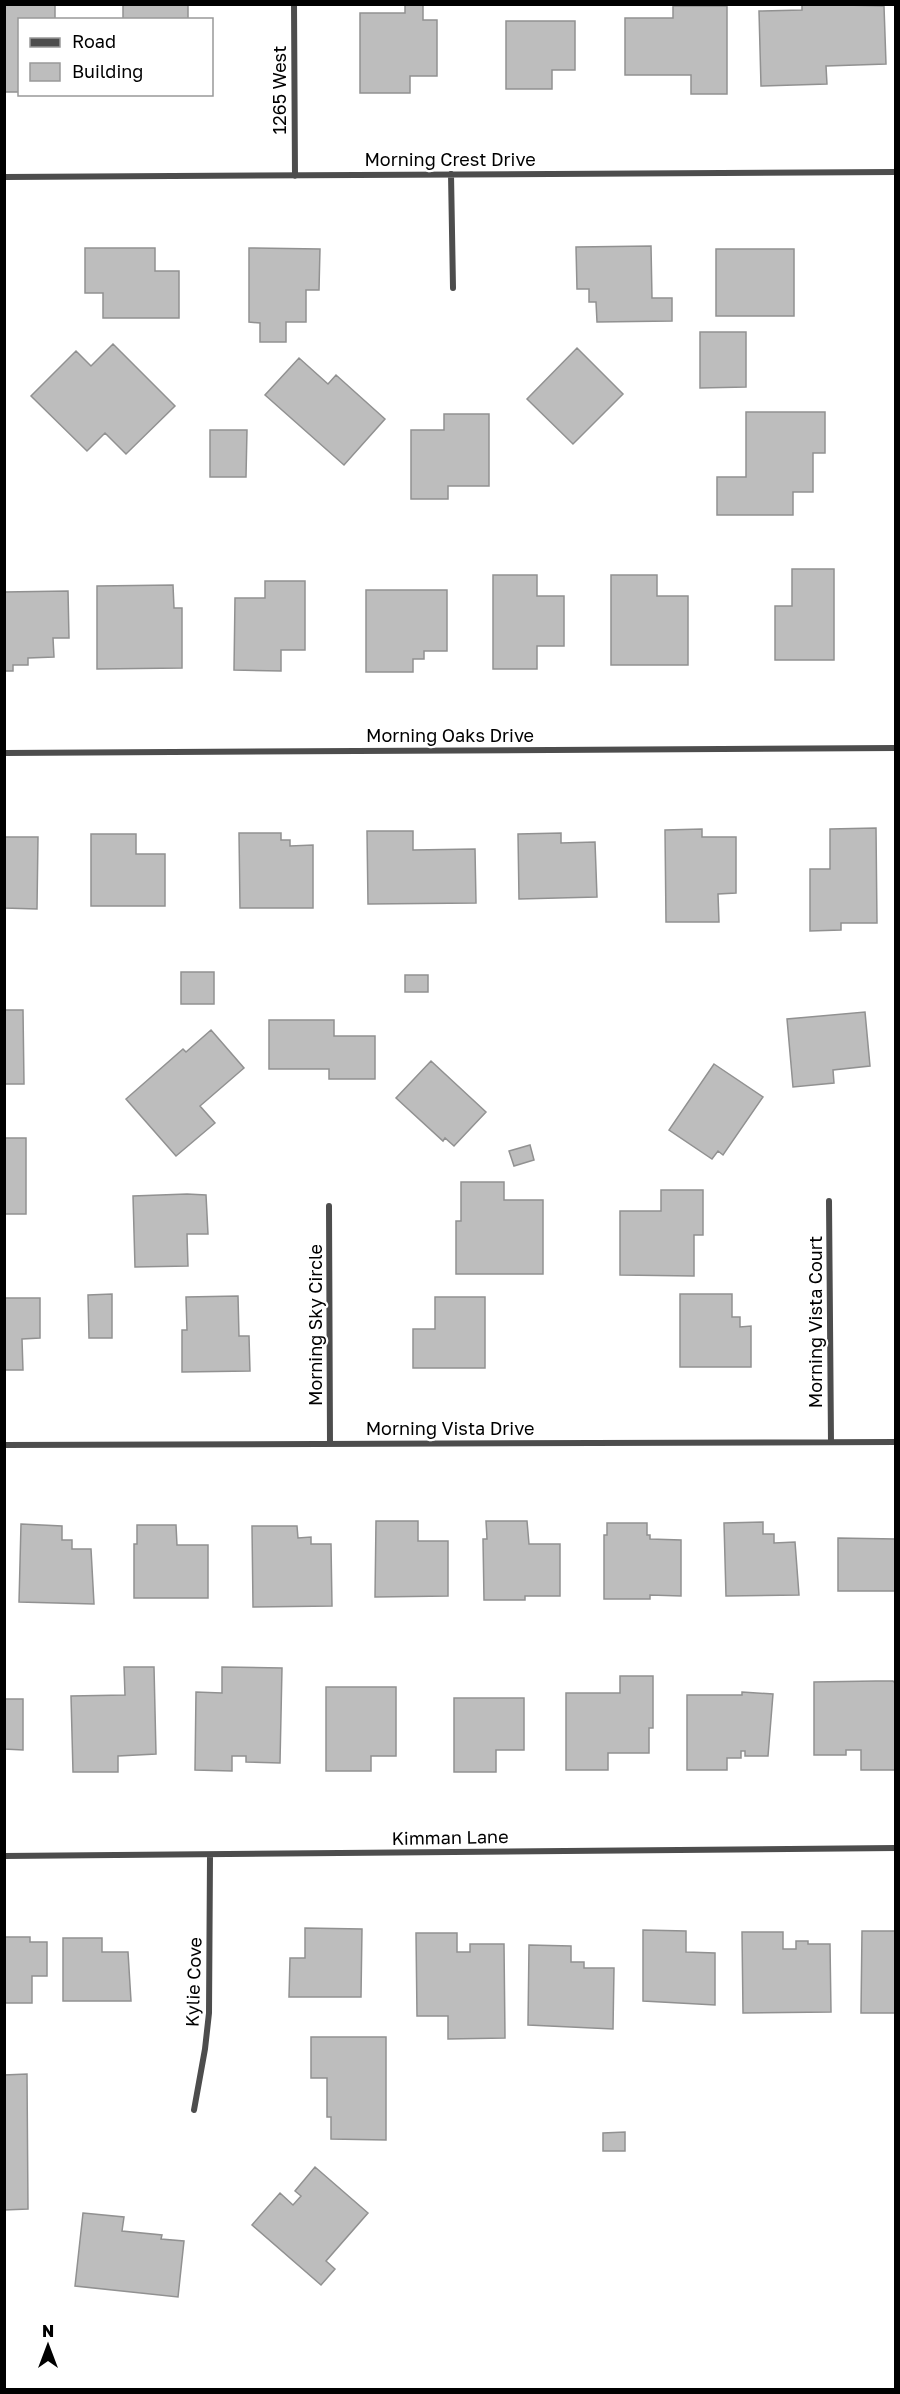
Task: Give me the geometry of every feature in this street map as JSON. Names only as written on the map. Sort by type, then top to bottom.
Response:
[{"type":"street","name":"1265 West","points":[[294,4],[295,176]]},
{"type":"street","name":"Morning Crest Drive","points":[[4,177],[896,172]]},
{"type":"street","points":[[451,174],[453,288]]},
{"type":"street","name":"Morning Oaks Drive","points":[[4,753],[896,748]]},
{"type":"street","name":"Morning Vista Court","points":[[829,1201],[831,1442]]},
{"type":"street","name":"Morning Sky Circle","points":[[329,1206],[330,1444]]},
{"type":"street","name":"Morning Vista Drive","points":[[4,1445],[896,1442]]},
{"type":"street","name":"Kimman Lane","points":[[4,1856],[896,1848]]},
{"type":"street","name":"Kylie Cove","points":[[194,2110],[205,2049],[208,2013],[210,1855]]},
{"type":"building","points":[[4,4],[55,4],[55,18],[18,18],[18,92],[4,92]]},
{"type":"building","points":[[123,4],[188,4],[188,18],[123,18]]},
{"type":"building","points":[[405,4],[423,4],[423,20],[437,20],[437,76],[410,76],[410,93],[360,93],[360,13],[405,13]]},
{"type":"building","points":[[802,4],[884,6],[886,64],[826,66],[827,84],[761,86],[759,11],[802,10]]},
{"type":"building","points":[[673,6],[727,6],[727,94],[691,94],[691,75],[625,75],[625,18],[673,18]]},
{"type":"building","points":[[506,21],[575,21],[575,70],[552,70],[552,89],[506,89]]},
{"type":"building","points":[[651,246],[652,298],[672,298],[672,321],[597,322],[596,302],[589,302],[589,289],[577,289],[576,247]]},
{"type":"building","points":[[85,248],[155,248],[155,271],[179,271],[179,318],[103,318],[103,293],[85,293]]},
{"type":"building","points":[[249,248],[320,249],[319,290],[306,290],[306,322],[286,322],[286,342],[260,342],[260,323],[249,322]]},
{"type":"building","points":[[716,249],[794,249],[794,316],[716,316]]},
{"type":"building","points":[[700,332],[746,332],[746,387],[700,388]]},
{"type":"building","points":[[113,344],[175,406],[126,454],[105,433],[87,451],[31,396],[76,351],[91,366]]},
{"type":"building","points":[[577,348],[623,394],[573,444],[527,399]]},
{"type":"building","points":[[299,358],[328,384],[336,375],[385,419],[344,465],[265,395]]},
{"type":"building","points":[[746,412],[825,412],[825,453],[813,453],[813,492],[793,492],[793,515],[717,515],[717,477],[746,477]]},
{"type":"building","points":[[444,414],[489,414],[489,486],[448,486],[448,499],[411,499],[411,430],[444,430]]},
{"type":"building","points":[[210,430],[247,430],[246,477],[210,477]]},
{"type":"building","points":[[792,569],[834,569],[834,660],[775,660],[775,606],[792,606]]},
{"type":"building","points":[[493,575],[537,575],[537,596],[564,596],[564,646],[537,646],[537,669],[493,669]]},
{"type":"building","points":[[611,575],[657,575],[657,596],[688,596],[688,665],[611,665]]},
{"type":"building","points":[[265,581],[305,581],[305,650],[281,650],[281,671],[234,670],[235,598],[265,598]]},
{"type":"building","points":[[173,585],[174,608],[182,608],[182,668],[97,669],[97,586]]},
{"type":"building","points":[[366,590],[447,590],[447,651],[424,651],[424,659],[413,659],[413,672],[366,672]]},
{"type":"building","points":[[68,591],[69,638],[53,638],[54,657],[28,658],[28,665],[13,665],[13,671],[4,671],[4,592]]},
{"type":"building","points":[[876,828],[877,923],[841,923],[841,930],[810,931],[810,869],[830,869],[830,829]]},
{"type":"building","points":[[702,829],[702,837],[736,837],[736,893],[718,894],[719,922],[666,922],[665,830]]},
{"type":"building","points":[[367,831],[413,831],[413,850],[475,849],[476,903],[368,904]]},
{"type":"building","points":[[239,833],[281,833],[281,840],[290,840],[290,846],[313,845],[313,908],[240,908]]},
{"type":"building","points":[[561,833],[561,843],[595,842],[597,897],[519,899],[518,834]]},
{"type":"building","points":[[91,834],[136,834],[136,854],[165,854],[165,906],[91,906]]},
{"type":"building","points":[[4,837],[38,837],[37,909],[4,908]]},
{"type":"building","points":[[181,972],[214,972],[214,1004],[181,1004]]},
{"type":"building","points":[[405,975],[428,975],[428,992],[405,992]]},
{"type":"building","points":[[4,1010],[23,1010],[24,1084],[4,1084]]},
{"type":"building","points":[[865,1012],[870,1066],[833,1070],[834,1083],[793,1087],[787,1019]]},
{"type":"building","points":[[269,1020],[334,1020],[334,1036],[375,1036],[375,1079],[329,1079],[329,1069],[269,1069]]},
{"type":"building","points":[[211,1030],[244,1068],[200,1106],[215,1123],[176,1156],[126,1099],[183,1049],[186,1052]]},
{"type":"building","points":[[431,1061],[486,1112],[454,1146],[445,1138],[443,1141],[396,1098]]},
{"type":"building","points":[[714,1064],[763,1097],[723,1155],[718,1151],[712,1159],[669,1130]]},
{"type":"building","points":[[4,1138],[26,1138],[26,1214],[4,1214]]},
{"type":"building","points":[[530,1145],[534,1160],[514,1166],[509,1151]]},
{"type":"building","points":[[461,1182],[504,1182],[504,1200],[543,1200],[543,1274],[456,1274],[456,1221],[461,1221]]},
{"type":"building","points":[[661,1190],[703,1190],[703,1235],[694,1235],[694,1276],[620,1275],[620,1211],[661,1211]]},
{"type":"building","points":[[206,1195],[208,1234],[187,1234],[188,1266],[135,1267],[133,1196]]},
{"type":"building","points":[[112,1294],[112,1338],[89,1338],[88,1295]]},
{"type":"building","points":[[680,1294],[732,1294],[732,1317],[740,1317],[740,1327],[751,1326],[751,1367],[680,1367]]},
{"type":"building","points":[[238,1296],[239,1336],[249,1336],[250,1371],[182,1372],[182,1330],[187,1330],[186,1297]]},
{"type":"building","points":[[435,1297],[485,1297],[485,1368],[413,1368],[413,1329],[435,1329]]},
{"type":"building","points":[[4,1298],[40,1298],[40,1338],[22,1339],[23,1370],[4,1370]]},
{"type":"building","points":[[376,1521],[418,1521],[418,1541],[448,1541],[448,1596],[375,1597]]},
{"type":"building","points":[[486,1521],[527,1521],[529,1544],[560,1544],[560,1596],[525,1596],[525,1600],[484,1600],[483,1539],[487,1539]]},
{"type":"building","points":[[763,1522],[763,1534],[774,1534],[774,1543],[795,1542],[799,1595],[726,1596],[724,1523]]},
{"type":"building","points":[[607,1523],[647,1523],[647,1535],[650,1535],[650,1539],[681,1540],[681,1596],[650,1595],[650,1599],[604,1599],[604,1535],[607,1535]]},
{"type":"building","points":[[21,1524],[62,1526],[62,1540],[72,1540],[72,1549],[91,1549],[94,1604],[19,1602]]},
{"type":"building","points":[[137,1525],[176,1525],[177,1545],[208,1545],[208,1598],[134,1598],[134,1544],[137,1544]]},
{"type":"building","points":[[252,1526],[297,1526],[298,1538],[311,1537],[311,1544],[331,1544],[332,1606],[253,1607]]},
{"type":"building","points":[[838,1538],[896,1539],[896,1591],[838,1591]]},
{"type":"building","points":[[124,1667],[154,1667],[156,1754],[118,1756],[118,1772],[73,1772],[71,1696],[125,1695]]},
{"type":"building","points":[[222,1667],[282,1668],[280,1763],[246,1762],[246,1756],[232,1756],[232,1771],[195,1770],[196,1692],[222,1693]]},
{"type":"building","points":[[620,1676],[653,1676],[653,1728],[649,1728],[649,1753],[608,1753],[608,1770],[566,1770],[566,1693],[620,1693]]},
{"type":"building","points":[[893,1681],[896,1684],[896,1770],[861,1770],[861,1750],[846,1750],[846,1755],[814,1755],[814,1682]]},
{"type":"building","points":[[326,1687],[396,1687],[396,1756],[371,1756],[371,1771],[326,1771]]},
{"type":"building","points":[[742,1692],[773,1694],[768,1756],[745,1756],[745,1751],[741,1751],[741,1758],[727,1758],[727,1770],[687,1770],[687,1695],[742,1695]]},
{"type":"building","points":[[454,1698],[524,1698],[524,1750],[496,1750],[496,1772],[454,1772]]},
{"type":"building","points":[[4,1699],[23,1699],[23,1750],[4,1749]]},
{"type":"building","points":[[305,1928],[362,1929],[361,1997],[289,1997],[290,1958],[305,1958]]},
{"type":"building","points":[[643,1930],[686,1931],[686,1952],[715,1953],[715,2005],[643,2001]]},
{"type":"building","points":[[862,1931],[896,1931],[896,2018],[895,2013],[861,2013]]},
{"type":"building","points":[[742,1932],[783,1932],[783,1949],[796,1949],[796,1941],[808,1941],[808,1944],[830,1944],[831,2012],[743,2013]]},
{"type":"building","points":[[416,1933],[457,1933],[457,1952],[470,1952],[470,1944],[504,1944],[505,2038],[448,2039],[448,2016],[417,2016]]},
{"type":"building","points":[[4,1937],[30,1937],[30,1942],[47,1942],[47,1976],[32,1976],[32,2003],[4,2003]]},
{"type":"building","points":[[63,1938],[102,1938],[102,1952],[128,1952],[131,2001],[63,2001]]},
{"type":"building","points":[[529,1945],[571,1946],[571,1962],[584,1962],[584,1968],[614,1968],[613,2029],[528,2025]]},
{"type":"building","points":[[311,2037],[386,2037],[386,2140],[331,2139],[331,2117],[327,2117],[327,2078],[311,2078]]},
{"type":"building","points":[[27,2074],[28,2209],[4,2210],[4,2075]]},
{"type":"building","points":[[625,2132],[625,2151],[603,2151],[603,2133]]},
{"type":"building","points":[[315,2167],[368,2213],[326,2261],[335,2269],[321,2285],[252,2225],[280,2193],[293,2205],[301,2196],[295,2191]]},
{"type":"building","points":[[83,2213],[124,2217],[122,2231],[162,2235],[161,2239],[184,2241],[178,2297],[75,2286]]}]
